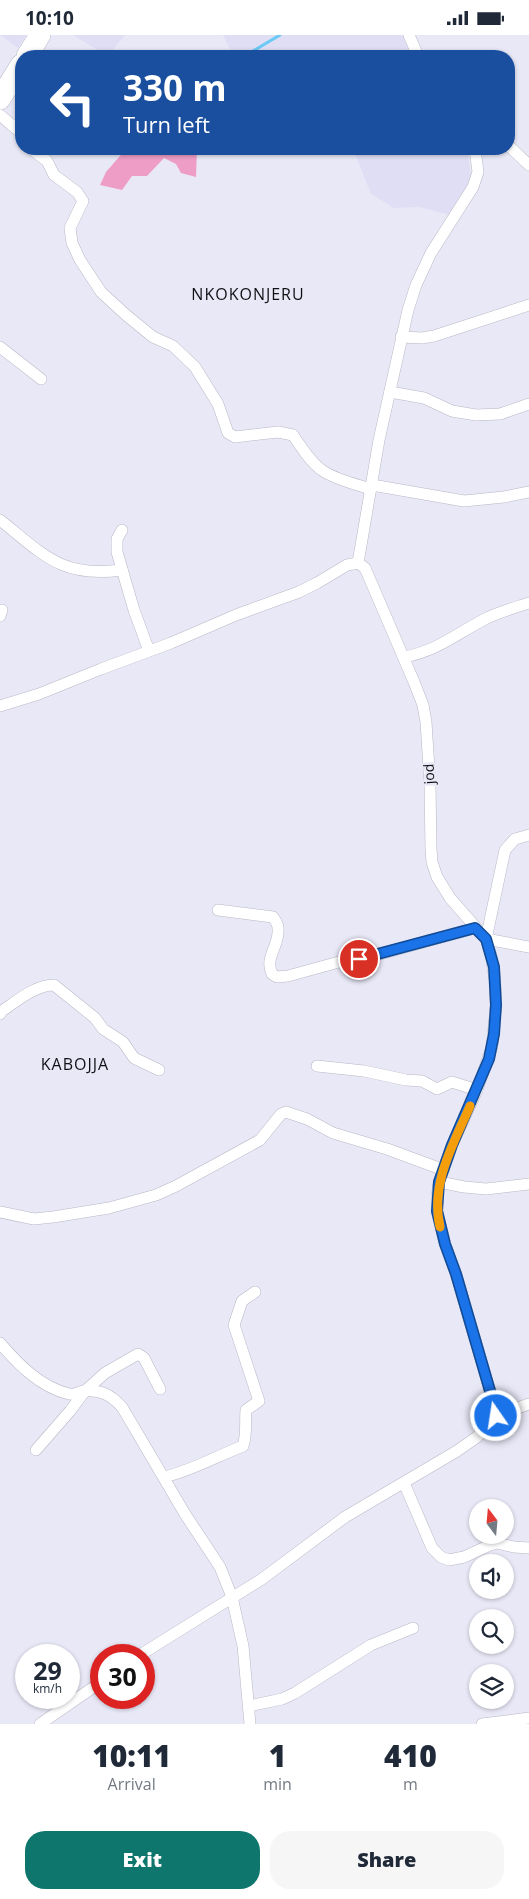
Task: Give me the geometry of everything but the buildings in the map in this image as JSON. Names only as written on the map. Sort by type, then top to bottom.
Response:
[{"type":"highway","points":[[31,50],[40,35]]},
{"type":"highway","points":[[0,99],[15,75]]},
{"type":"street","points":[[409,35],[415,50]]},
{"type":"street","points":[[0,115],[15,128]]},
{"type":"street","points":[[0,124],[15,136]]},
{"type":"street","points":[[515,152],[529,165]]},
{"type":"street","points":[[39,155],[47,161],[54,175],[77,193],[83,201],[70,228],[72,243],[80,260],[96,284],[132,321],[152,337],[173,346],[195,367],[218,404],[228,433],[235,437],[278,432],[293,435],[307,455],[322,470],[346,481],[371,487],[464,501],[504,497],[529,492]]},
{"type":"street","points":[[48,155],[50,157],[52,166],[86,195],[87,200],[74,229],[75,234],[85,262],[109,290]]},
{"type":"street","points":[[0,706],[39,694],[299,592],[347,565],[358,563],[379,440],[401,337],[416,285],[431,253],[473,187],[478,172],[476,155]]},
{"type":"street","points":[[401,337],[422,338],[434,336],[529,305]]},
{"type":"street","points":[[0,347],[41,379]]},
{"type":"street","points":[[390,392],[424,398],[452,411],[476,415],[500,414],[529,404]]},
{"type":"street","points":[[0,520],[35,548],[61,565],[90,572],[122,570]]},
{"type":"street","points":[[122,530],[117,539],[117,547],[122,570],[149,651]]},
{"type":"street","name":"jod","points":[[358,563],[364,568],[404,657],[422,705],[426,722],[430,785],[429,829],[432,862],[437,877],[450,898],[486,939]]},
{"type":"street","points":[[404,657],[429,650],[501,612],[529,604]]},
{"type":"street","points":[[496,1416],[484,1368],[440,1224],[437,1204],[439,1182],[452,1145],[477,1090],[492,1047],[496,1005],[494,967],[486,939],[505,850],[515,839],[529,835]]},
{"type":"street","points":[[218,911],[274,917],[278,928],[275,947],[269,963],[272,974],[277,977],[369,957],[475,928]]},
{"type":"street","points":[[486,939],[529,947]]},
{"type":"street","points":[[0,1014],[45,985],[54,985],[95,1018],[103,1029],[123,1042],[134,1058],[158,1070]]},
{"type":"street","points":[[317,1066],[364,1071],[406,1080],[422,1081],[437,1089],[452,1082],[477,1090]]},
{"type":"street","points":[[0,1212],[34,1219],[54,1217],[109,1208],[156,1195],[190,1179],[260,1139],[281,1114],[286,1112],[307,1119],[333,1133],[444,1170]]},
{"type":"street","points":[[439,1182],[486,1189],[529,1184]]},
{"type":"street","points":[[164,1477],[183,1473],[213,1457],[243,1446],[246,1437],[244,1431],[246,1410],[258,1401],[234,1325],[242,1301],[255,1292]]},
{"type":"street","points":[[0,1343],[19,1366],[56,1389],[71,1394],[98,1391],[114,1398],[122,1407],[184,1514],[220,1567],[232,1597],[243,1646],[250,1724]]},
{"type":"street","points":[[36,1450],[85,1391],[105,1373],[138,1354],[144,1358],[160,1389]]},
{"type":"street","points":[[155,1646],[262,1579],[344,1517],[404,1483],[477,1437],[496,1416],[529,1404]]},
{"type":"street","points":[[404,1483],[432,1548],[440,1557],[449,1560],[464,1557],[493,1544],[503,1543],[514,1547],[529,1548]]},
{"type":"street","points":[[249,1706],[282,1699],[295,1693],[371,1645],[412,1628]]},
{"type":"street","points":[[40,1724],[90,1690]]},
{"type":"street","points":[[482,1724],[529,1718]]},
{"type":"shaded area","points":[[0,35],[26,35],[18,48]]},
{"type":"shaded area","points":[[73,35],[125,35],[113,50],[98,50]]},
{"type":"shaded area","points":[[223,35],[404,35],[412,50],[230,50]]},
{"type":"shaded area","points":[[121,155],[197,155],[196,177],[181,173],[176,164],[164,158],[147,176],[132,176],[122,190],[100,185],[106,172]]},
{"type":"shaded area","points":[[355,155],[468,155],[471,176],[462,198],[449,215],[420,207],[394,208],[371,194]]},
{"type":"waterway","points":[[255,50],[280,35]]},
{"type":"slow traffic","points":[[440,1227],[437,1211],[439,1182],[452,1145],[470,1106]]},
{"type":"district","name":"NKOKONJERU","points":[[248,294]]},
{"type":"district","name":"KABOJJA","points":[[75,1064]]},
{"type":"route","points":[[359,959],[475,928],[486,939],[491,955],[494,967],[496,1005],[492,1047],[477,1090],[452,1145],[439,1182],[437,1211],[445,1244],[484,1368],[496,1416]]}]
